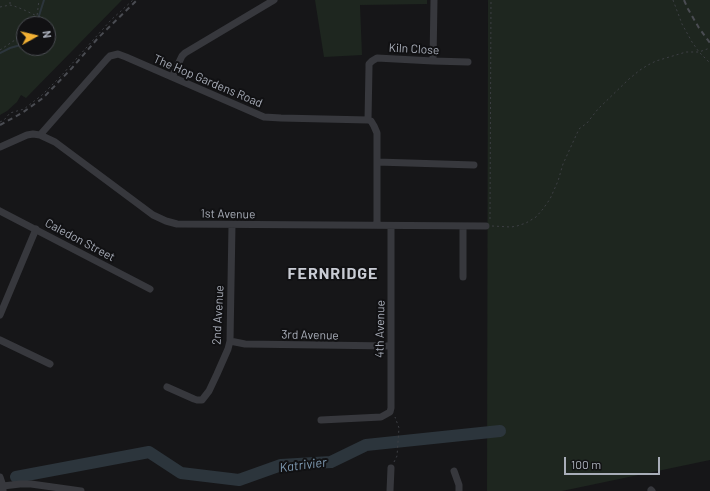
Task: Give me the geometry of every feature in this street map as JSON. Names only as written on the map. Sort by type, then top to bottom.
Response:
[{"type":"street","points":[[172,77],[182,56],[185,53],[274,0]]},
{"type":"street","points":[[433,61],[434,0]]},
{"type":"street","name":"The Hop Gardens Road","points":[[40,134],[110,56],[118,54],[264,117],[368,120]]},
{"type":"street","name":"Kiln Close","points":[[368,120],[369,67],[371,62],[377,58],[468,62]]},
{"type":"street","points":[[368,120],[375,127],[376,133],[377,225]]},
{"type":"street","points":[[0,147],[27,135],[40,134]]},
{"type":"street","name":"1st Avenue","points":[[40,134],[55,142],[153,215],[160,219],[177,224],[487,226]]},
{"type":"street","points":[[377,162],[474,165]]},
{"type":"street","name":"Caledon Street","points":[[0,211],[150,289]]},
{"type":"street","name":"2nd Avenue","points":[[167,388],[194,399],[202,400],[215,380],[228,349],[230,341],[232,225]]},
{"type":"street","name":"4th Avenue","points":[[391,226],[391,408]]},
{"type":"street","points":[[463,226],[463,277]]},
{"type":"street","points":[[0,315],[36,229]]},
{"type":"street","points":[[0,340],[50,364]]},
{"type":"street","name":"3rd Avenue","points":[[230,341],[245,344],[391,346]]},
{"type":"street","points":[[322,420],[382,417],[388,414],[391,408]]},
{"type":"street","points":[[390,491],[391,468]]},
{"type":"street","points":[[454,471],[460,485],[459,491]]},
{"type":"street","points":[[0,478],[3,488],[20,484],[31,484],[81,491]]},
{"type":"path","points":[[10,0],[10,5]]},
{"type":"path","points":[[0,7],[10,5],[22,8],[37,16],[39,0]]},
{"type":"path","points":[[0,122],[10,113],[24,109],[42,95],[111,20],[133,0]]},
{"type":"path","points":[[491,0],[487,226],[517,226],[536,217],[550,200],[563,164],[580,129],[598,109],[640,70],[656,60],[686,52],[700,52],[710,48]]},
{"type":"path","points":[[672,0],[682,24],[692,42],[710,63]]},
{"type":"path","points":[[0,50],[16,39]]},
{"type":"path","points":[[391,408],[399,428],[397,456],[391,468]]},
{"type":"shaded area","points":[[0,0],[122,0],[26,98],[21,95],[17,102],[0,115]]},
{"type":"shaded area","points":[[315,0],[427,0],[427,4],[360,5],[362,55],[324,57]]},
{"type":"shaded area","points":[[488,0],[710,0],[710,460],[562,491],[487,491]]},
{"type":"waterway","points":[[39,16],[44,0]]},
{"type":"waterway","points":[[0,53],[16,46]]},
{"type":"waterway","name":"Katrivier","points":[[16,477],[149,452],[181,473],[239,480],[281,465],[331,462],[366,445],[500,431]]},
{"type":"railway","points":[[0,125],[22,113],[43,98],[98,38],[137,0]]},
{"type":"railway","points":[[684,0],[699,28],[710,43]]},
{"type":"district","name":"FERNRIDGE","points":[[333,274]]}]
